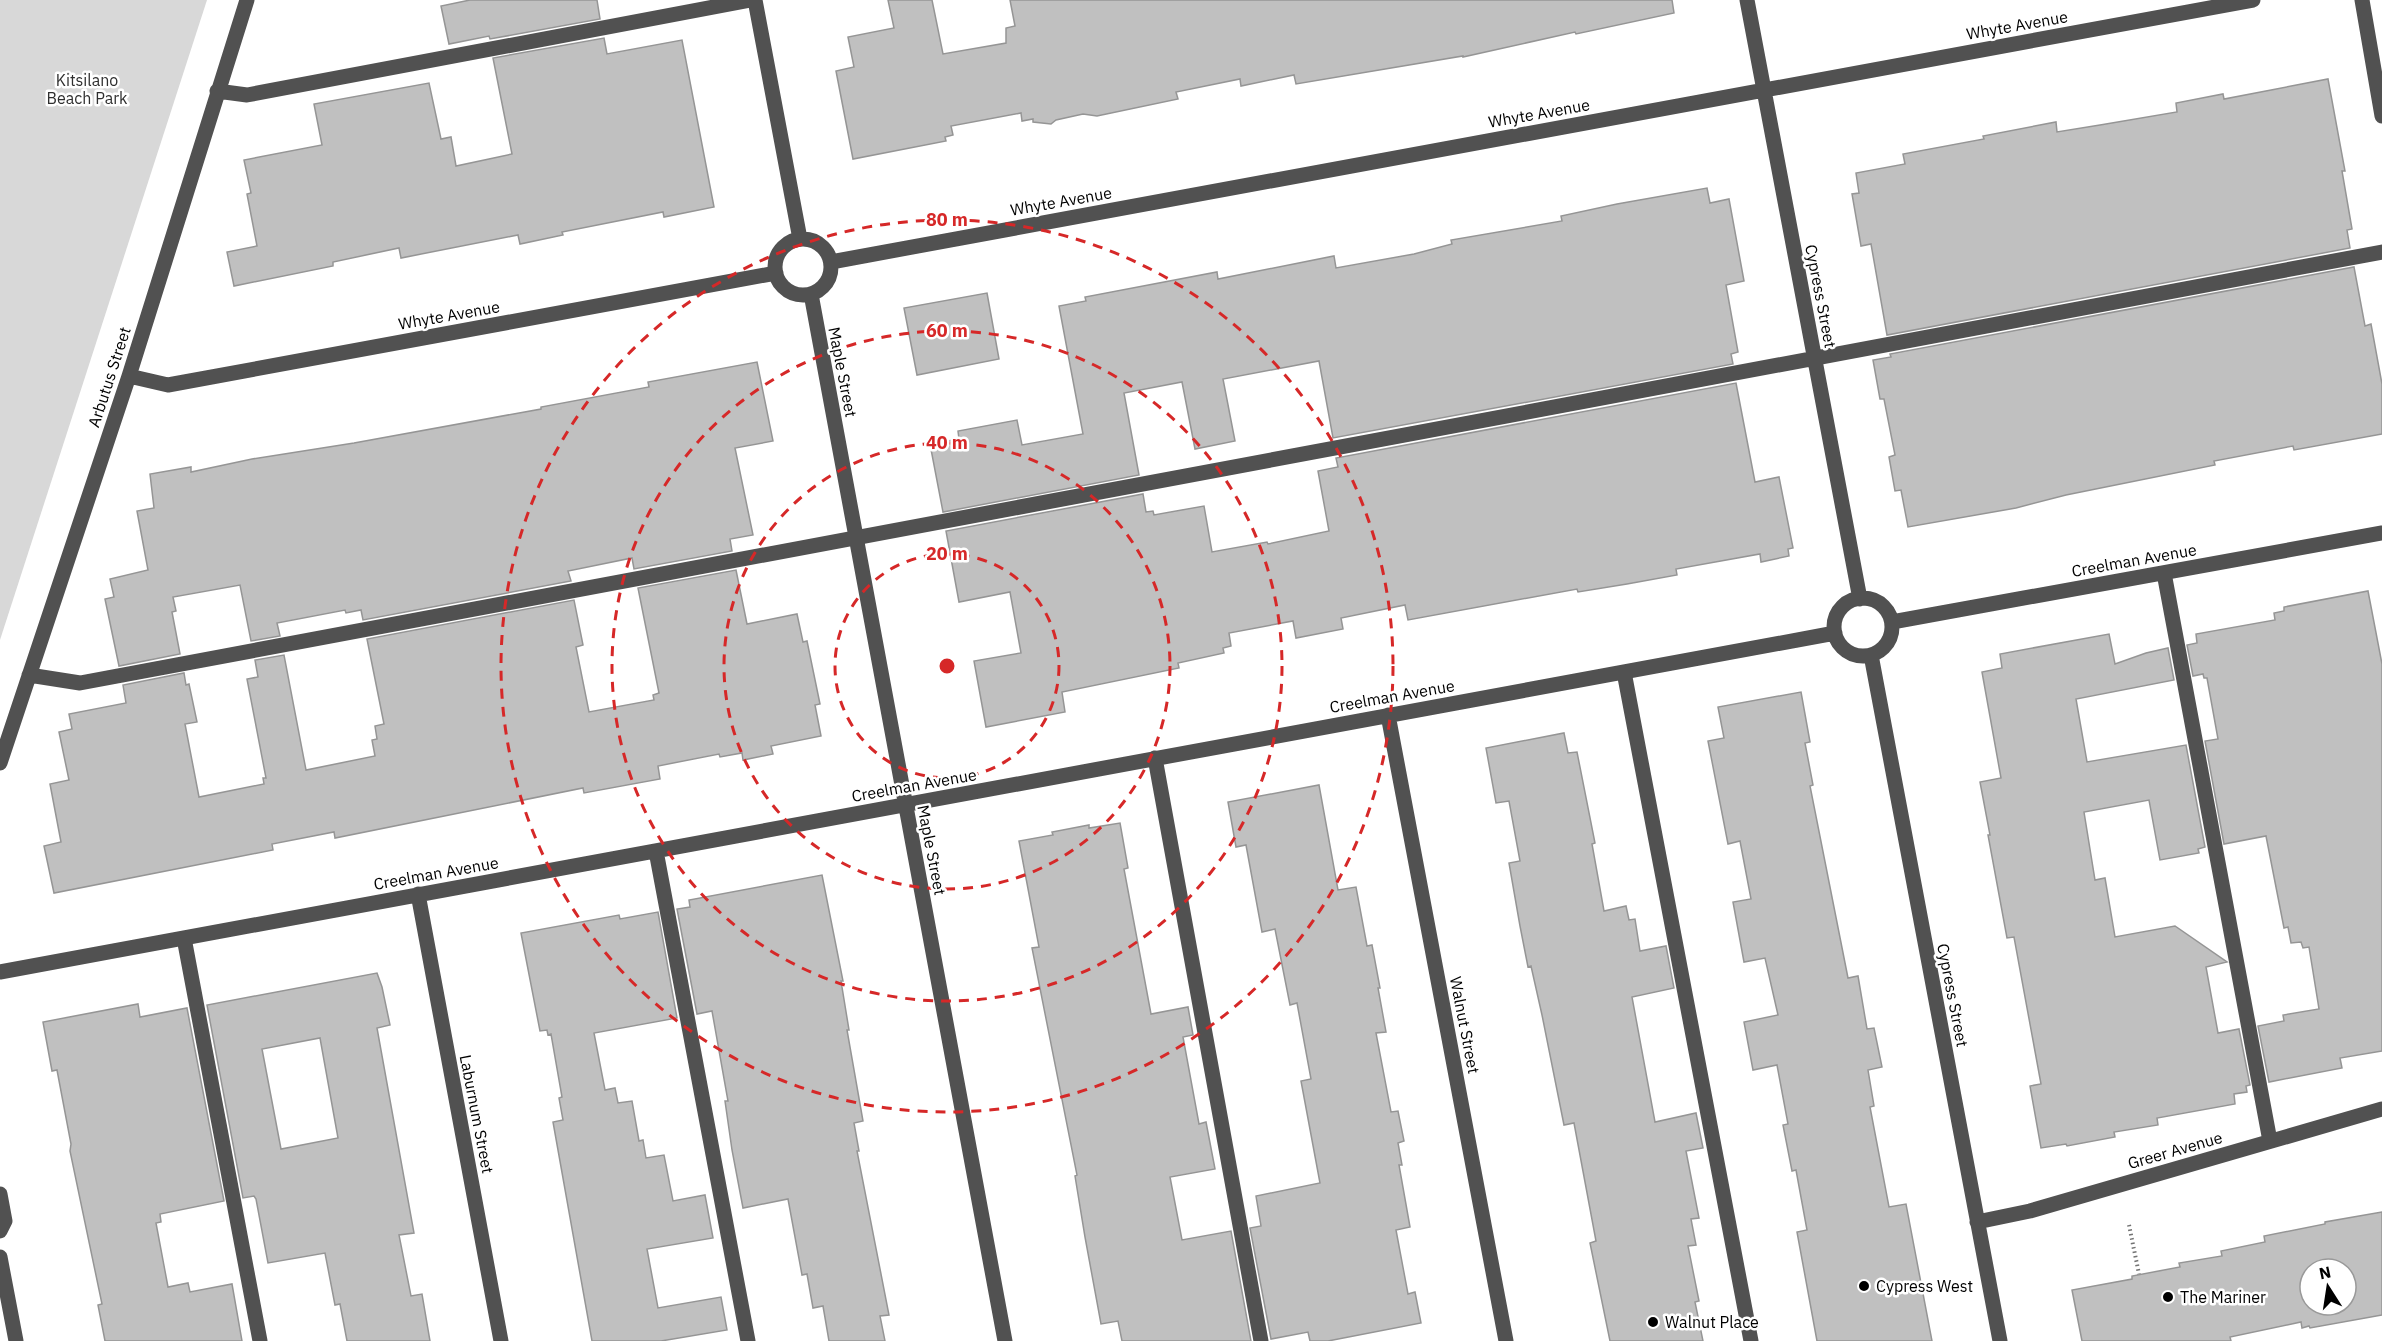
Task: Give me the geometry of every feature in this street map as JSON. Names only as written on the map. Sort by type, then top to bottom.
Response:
[{"type":"street","name":"Arbutus Street","points":[[0,763],[129,376],[247,0]]},
{"type":"street","points":[[217,91],[247,95],[753,0],[800,239]]},
{"type":"street","name":"Cypress Street","points":[[1747,0],[1860,598]]},
{"type":"street","name":"Whyte Avenue","points":[[831,262],[2253,0]]},
{"type":"street","points":[[2362,0],[2382,116]]},
{"type":"street","points":[[800,239],[820,244],[827,252],[831,262],[831,272],[827,282],[811,294],[789,291],[781,283],[776,273],[776,261],[780,251],[789,243],[800,239]]},
{"type":"street","points":[[29,675],[80,683],[2382,252]]},
{"type":"street","name":"Whyte Avenue","points":[[129,376],[168,386],[776,273]]},
{"type":"street","name":"Maple Street","points":[[811,294],[1005,1341]]},
{"type":"street","name":"Creelman Avenue","points":[[1892,622],[2382,533]]},
{"type":"street","points":[[2164,573],[2270,1141]]},
{"type":"street","points":[[1860,598],[1870,599],[1880,604],[1892,622],[1888,643],[1880,651],[1871,655],[1859,656],[1848,652],[1839,644],[1834,633],[1834,621],[1840,610],[1849,602],[1860,598]]},
{"type":"street","name":"Creelman Avenue","points":[[0,972],[1834,633]]},
{"type":"street","name":"Cypress Street","points":[[1871,655],[2000,1341]]},
{"type":"street","points":[[1624,672],[1751,1341]]},
{"type":"street","name":"Walnut Street","points":[[1388,715],[1506,1341]]},
{"type":"street","points":[[1155,759],[1261,1341]]},
{"type":"street","points":[[656,851],[748,1341]]},
{"type":"street","name":"Laburnum Street","points":[[418,894],[501,1341]]},
{"type":"street","points":[[184,938],[260,1341]]},
{"type":"street","name":"Greer Avenue","points":[[1977,1222],[2030,1211],[2382,1109]]},
{"type":"street","points":[[0,1194],[5,1221],[0,1231]]},
{"type":"street","points":[[0,1257],[16,1341]]},
{"type":"path","points":[[2129,1225],[2139,1274]]},
{"type":"green space","name":"Kitsilano Beach Park","points":[[0,0],[207,0],[0,640]]},
{"type":"building","points":[[470,0],[597,0],[600,19],[449,44],[441,6]]},
{"type":"building","points":[[888,0],[932,0],[943,54],[1006,43],[1006,28],[1015,26],[1010,0],[1672,0],[1674,13],[1463,57],[1296,84],[1294,75],[1241,86],[1240,79],[1176,92],[1178,99],[1097,116],[1083,114],[1056,120],[1051,124],[1033,122],[1033,119],[1022,121],[1021,113],[951,126],[953,135],[945,137],[946,141],[853,159],[836,71],[854,67],[848,37],[894,28]]},
{"type":"building","points":[[604,38],[607,54],[682,40],[714,207],[664,217],[663,212],[562,232],[563,235],[520,244],[518,235],[401,258],[399,248],[333,262],[333,266],[234,286],[227,252],[257,246],[247,194],[251,193],[244,160],[322,145],[314,104],[429,83],[441,139],[451,137],[456,166],[512,154],[493,58]]},
{"type":"building","points":[[2328,79],[2345,171],[2342,171],[2352,229],[2347,230],[2350,248],[1887,335],[1871,244],[1861,246],[1852,194],[1859,193],[1856,173],[1905,164],[1903,154],[1984,139],[1983,136],[2056,122],[2057,132],[2100,125],[2177,112],[2176,103],[2223,94],[2224,99]]},
{"type":"building","points":[[1707,188],[1710,203],[1729,199],[1744,281],[1726,285],[1738,352],[1731,354],[1733,364],[1333,438],[1319,361],[1223,379],[1235,441],[1195,449],[1182,382],[1124,393],[1139,475],[943,512],[930,444],[959,439],[958,431],[1017,420],[1022,445],[1083,434],[1059,306],[1086,301],[1085,297],[1217,272],[1218,279],[1334,256],[1336,268],[1414,254],[1452,244],[1451,240],[1562,221],[1561,216]]},
{"type":"building","points":[[2354,267],[2365,326],[2371,324],[2382,384],[2382,434],[2294,450],[2293,446],[2214,461],[2215,465],[2066,495],[2016,508],[1908,527],[1901,490],[1895,491],[1889,457],[1895,455],[1884,399],[1880,399],[1873,360],[1891,357],[1890,354]]},
{"type":"building","points":[[987,293],[999,359],[917,375],[904,308]]},
{"type":"building","points":[[757,362],[773,441],[735,448],[753,535],[730,539],[732,551],[634,569],[632,558],[568,571],[571,581],[363,620],[361,610],[346,613],[345,610],[277,623],[280,636],[251,641],[240,585],[173,597],[176,611],[172,612],[180,654],[119,666],[105,599],[114,597],[110,579],[148,570],[137,511],[154,508],[150,474],[191,467],[191,472],[252,459],[541,409],[541,407],[649,387],[648,382]]},
{"type":"building","points":[[1736,383],[1755,482],[1779,477],[1793,548],[1788,549],[1789,556],[1761,562],[1760,554],[1676,569],[1677,575],[1578,592],[1577,589],[1408,620],[1405,605],[1341,618],[1343,629],[1296,638],[1293,621],[1229,633],[1231,646],[1223,648],[1224,653],[1178,663],[1179,668],[1062,692],[1065,712],[986,727],[974,661],[1021,653],[1010,592],[959,602],[946,531],[1143,494],[1146,512],[1153,511],[1154,515],[1204,506],[1212,552],[1267,542],[1268,544],[1329,531],[1318,471],[1338,467],[1336,458]]},
{"type":"building","points":[[736,570],[747,624],[797,614],[803,642],[807,641],[820,704],[815,705],[821,736],[771,746],[773,754],[743,760],[742,753],[720,757],[719,754],[658,766],[660,779],[584,793],[583,788],[335,838],[334,832],[272,844],[273,850],[54,893],[44,846],[61,842],[50,784],[69,780],[59,732],[72,729],[69,714],[126,703],[123,685],[184,673],[186,685],[189,684],[197,722],[185,724],[199,797],[264,784],[263,778],[266,778],[247,679],[258,677],[255,660],[284,655],[306,770],[375,756],[372,740],[377,739],[375,726],[384,724],[367,639],[574,600],[583,645],[576,647],[589,712],[654,700],[653,695],[659,693],[638,588]]},
{"type":"building","points":[[2368,591],[2382,664],[2382,1051],[2340,1058],[2342,1068],[2269,1082],[2258,1026],[2284,1021],[2283,1015],[2319,1009],[2309,947],[2303,948],[2301,942],[2291,943],[2288,927],[2284,928],[2266,836],[2224,844],[2205,741],[2218,739],[2207,678],[2204,678],[2203,674],[2193,676],[2187,645],[2197,643],[2196,634],[2275,620],[2274,613],[2284,611],[2284,607]]},
{"type":"building","points":[[2109,634],[2115,664],[2168,648],[2174,680],[2076,699],[2087,762],[2186,745],[2205,847],[2198,849],[2199,853],[2160,860],[2149,800],[2084,812],[2095,880],[2105,878],[2115,937],[2175,926],[2227,962],[2206,967],[2218,1033],[2239,1029],[2250,1085],[2246,1086],[2247,1092],[2234,1094],[2235,1104],[2157,1118],[2158,1125],[2114,1132],[2115,1137],[2067,1146],[2066,1144],[2041,1148],[2030,1086],[2041,1084],[2014,937],[2007,938],[1980,782],[2001,778],[1982,672],[2002,668],[2000,654]]},
{"type":"building","points":[[1801,692],[1810,742],[1805,743],[1813,785],[1810,786],[1848,978],[1858,976],[1867,1029],[1874,1028],[1882,1067],[1868,1070],[1874,1106],[1870,1107],[1889,1207],[1906,1204],[1932,1341],[1817,1341],[1797,1232],[1807,1230],[1796,1170],[1792,1171],[1783,1125],[1788,1124],[1777,1065],[1753,1070],[1744,1022],[1778,1015],[1765,958],[1744,962],[1733,902],[1751,899],[1740,841],[1728,844],[1708,741],[1724,738],[1718,707]]},
{"type":"building","points":[[1564,733],[1568,753],[1577,752],[1595,843],[1592,844],[1604,911],[1626,906],[1629,920],[1635,919],[1640,951],[1666,946],[1674,988],[1632,997],[1655,1122],[1696,1113],[1703,1148],[1686,1151],[1699,1218],[1691,1219],[1696,1245],[1688,1246],[1699,1301],[1695,1302],[1703,1341],[1610,1341],[1590,1243],[1596,1241],[1574,1123],[1564,1125],[1542,1015],[1531,966],[1528,967],[1520,926],[1509,863],[1520,861],[1509,801],[1496,803],[1486,748]]},
{"type":"building","points":[[1319,785],[1338,890],[1356,887],[1367,946],[1372,945],[1386,1032],[1376,1033],[1391,1112],[1398,1111],[1404,1141],[1398,1143],[1402,1165],[1399,1165],[1410,1227],[1396,1230],[1408,1294],[1415,1292],[1421,1323],[1328,1341],[1310,1341],[1308,1332],[1271,1339],[1250,1228],[1261,1226],[1256,1196],[1320,1183],[1301,1081],[1311,1079],[1297,1003],[1290,1005],[1275,929],[1262,932],[1246,845],[1236,847],[1228,802]]},
{"type":"building","points":[[1120,823],[1128,868],[1124,869],[1151,1014],[1188,1007],[1193,1035],[1183,1037],[1199,1124],[1206,1122],[1215,1169],[1170,1177],[1182,1240],[1231,1231],[1251,1341],[1122,1341],[1118,1321],[1101,1324],[1075,1176],[1077,1175],[1032,948],[1039,947],[1019,841],[1089,825],[1089,828]]},
{"type":"building","points":[[822,875],[843,981],[841,981],[849,1030],[847,1030],[863,1121],[854,1123],[859,1151],[857,1151],[889,1315],[880,1316],[885,1341],[829,1341],[823,1306],[813,1308],[807,1274],[802,1275],[788,1199],[743,1208],[732,1150],[725,1101],[728,1101],[712,1011],[697,1014],[677,909],[690,907],[689,900]]},
{"type":"building","points":[[658,912],[677,1018],[594,1033],[605,1090],[615,1088],[618,1103],[632,1101],[639,1141],[643,1140],[646,1158],[664,1155],[673,1201],[705,1195],[713,1238],[647,1249],[658,1308],[721,1297],[727,1330],[661,1341],[592,1341],[553,1122],[563,1120],[559,1098],[562,1097],[551,1034],[548,1035],[547,1030],[540,1031],[521,933],[619,915],[620,919]]},
{"type":"building","points":[[377,973],[390,1025],[377,1028],[414,1233],[399,1235],[411,1296],[422,1294],[430,1341],[347,1341],[340,1304],[335,1305],[325,1253],[268,1263],[256,1199],[254,1196],[243,1198],[207,1005]],"holes":[[[320,1038],[338,1138],[281,1149],[262,1049]]]},
{"type":"building","points":[[138,1004],[140,1017],[187,1008],[224,1201],[160,1214],[161,1222],[156,1223],[168,1287],[188,1283],[190,1292],[232,1284],[242,1341],[105,1341],[98,1305],[102,1304],[70,1151],[71,1144],[57,1070],[52,1071],[43,1022]]},
{"type":"building","points":[[2382,1212],[2382,1315],[2310,1328],[2309,1326],[2302,1328],[2301,1322],[2230,1337],[2231,1341],[2082,1341],[2072,1290],[2180,1267],[2179,1263],[2222,1256],[2221,1251],[2265,1242],[2264,1236],[2325,1224],[2325,1222]]},
{"type":"place","name":"Cypress West","points":[[1864,1286]]},
{"type":"place","name":"The Mariner","points":[[2168,1297]]},
{"type":"place","name":"Walnut Place","points":[[1653,1322]]}]
